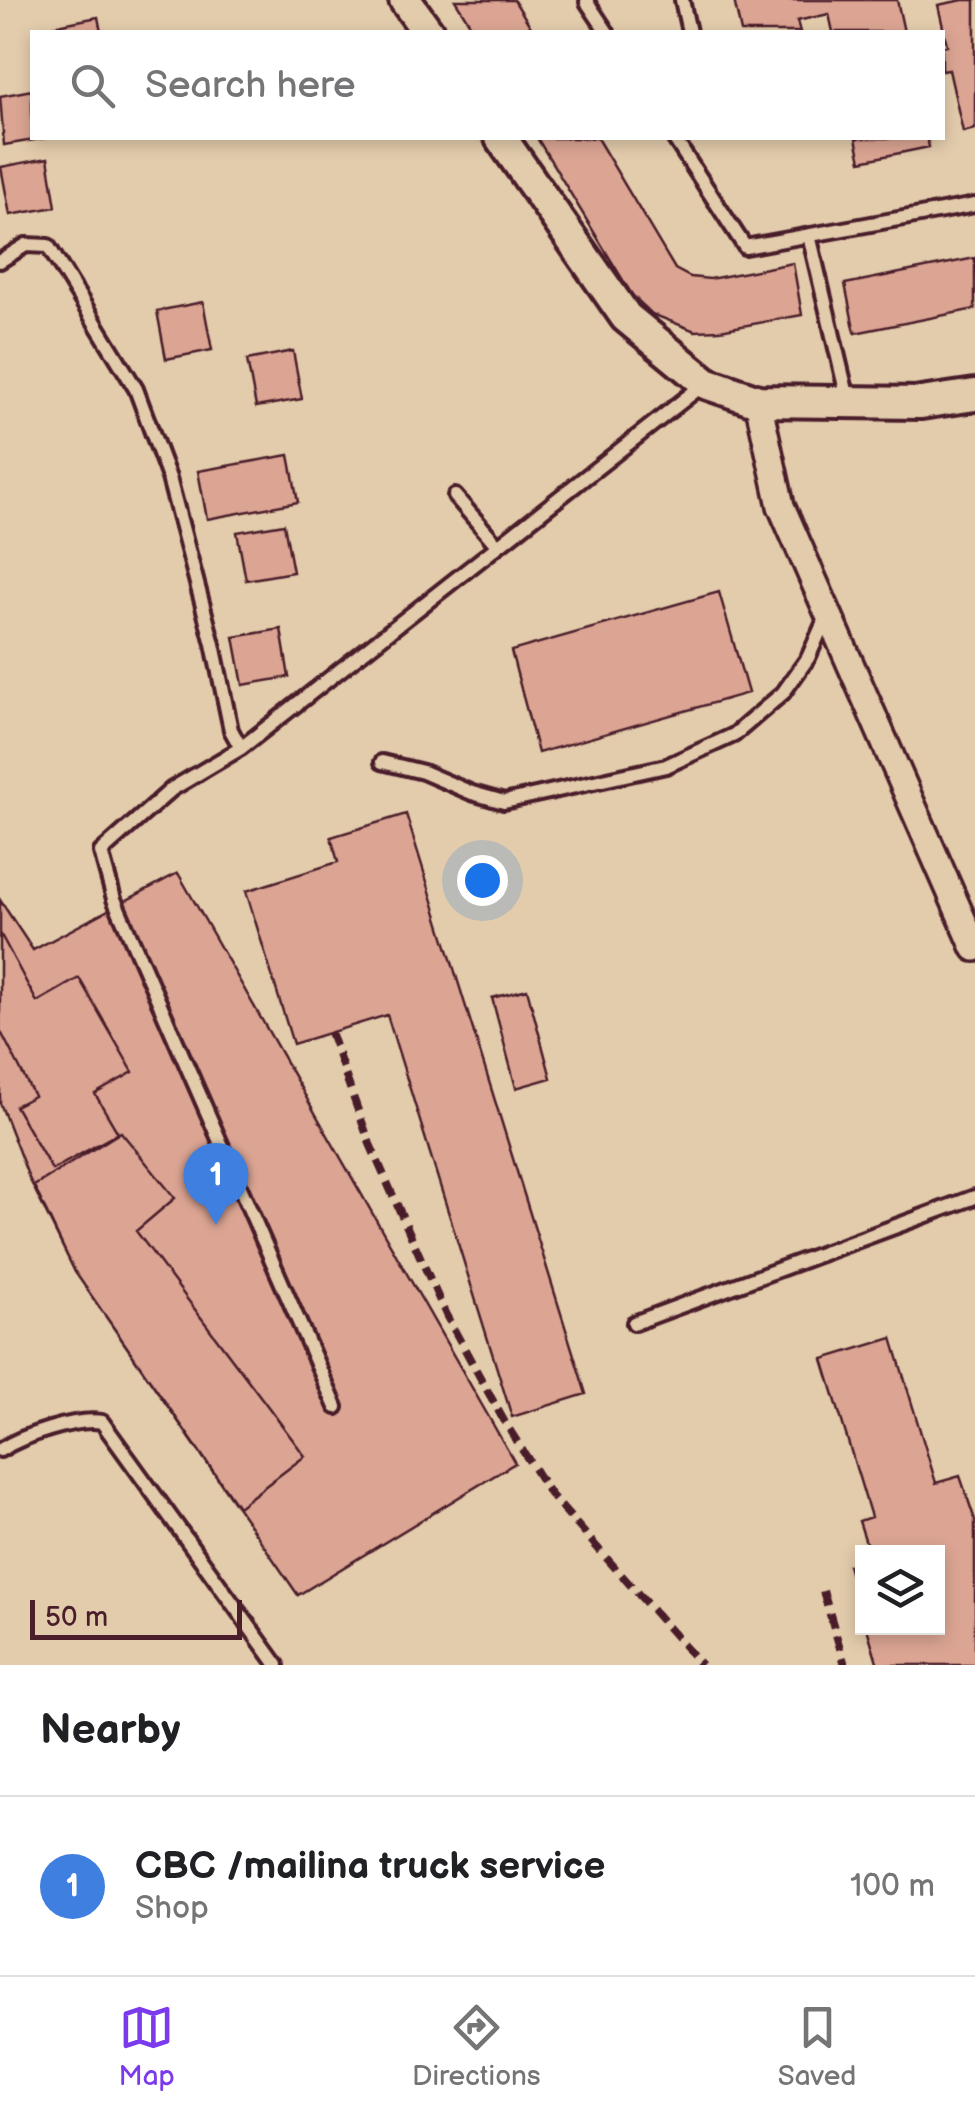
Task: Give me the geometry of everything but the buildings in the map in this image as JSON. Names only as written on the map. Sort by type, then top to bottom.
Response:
[{"type":"street","points":[[405,0],[427,30]]},
{"type":"street","points":[[502,140],[626,317],[706,382],[758,400],[921,403],[975,395]]},
{"type":"street","points":[[758,400],[781,506],[975,948]]},
{"type":"lane","points":[[682,0],[689,30]]},
{"type":"lane","points":[[587,2],[605,30]]},
{"type":"lane","points":[[675,140],[745,247],[975,205]]},
{"type":"lane","points":[[809,235],[849,402]]},
{"type":"lane","points":[[0,260],[26,245],[48,246],[136,389],[169,478],[214,644],[231,730],[241,748]]},
{"type":"lane","points":[[336,1406],[114,899],[101,852],[172,789],[241,748],[706,382]]},
{"type":"lane","points":[[455,496],[498,546]]},
{"type":"lane","points":[[382,762],[423,772],[504,802],[666,766],[734,735],[782,693],[808,658],[828,613]]},
{"type":"lane","points":[[634,1323],[975,1198]]},
{"type":"lane","points":[[0,1450],[70,1424],[102,1422],[277,1665]]},
{"type":"railway","points":[[330,1032],[370,1144],[446,1315],[504,1421],[550,1494],[701,1665]]},
{"type":"railway","points":[[823,1591],[845,1665]]},
{"type":"place","name":"CBC /mailina truck service","points":[[216,1225]]}]
